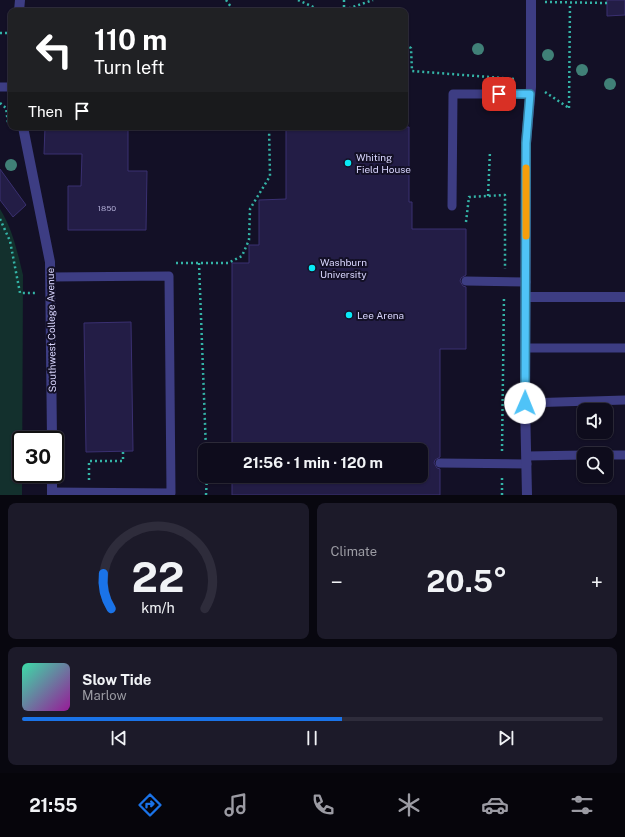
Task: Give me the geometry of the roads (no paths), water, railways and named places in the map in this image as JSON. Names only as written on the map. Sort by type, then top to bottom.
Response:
[{"type":"street","points":[[527,495],[525,403],[526,143],[530,91],[531,1]]},
{"type":"street","name":"Southwest College Avenue","points":[[24,130],[50,262],[52,431]]},
{"type":"street","points":[[526,297],[625,297]]},
{"type":"street","points":[[52,483],[52,494]]},
{"type":"lane","points":[[452,206],[453,94],[530,91]]},
{"type":"lane","points":[[51,277],[169,276],[171,493],[89,492],[52,494]]},
{"type":"lane","points":[[466,281],[526,282]]},
{"type":"lane","points":[[526,348],[625,348]]},
{"type":"lane","points":[[525,403],[625,400]]},
{"type":"lane","points":[[613,455],[625,455]]},
{"type":"lane","points":[[440,463],[502,464],[577,456]]},
{"type":"place","name":"Whiting Field House","points":[[348,163]]},
{"type":"place","name":"Washburn University","points":[[312,268]]},
{"type":"place","name":"Lee Arena","points":[[349,315]]}]
